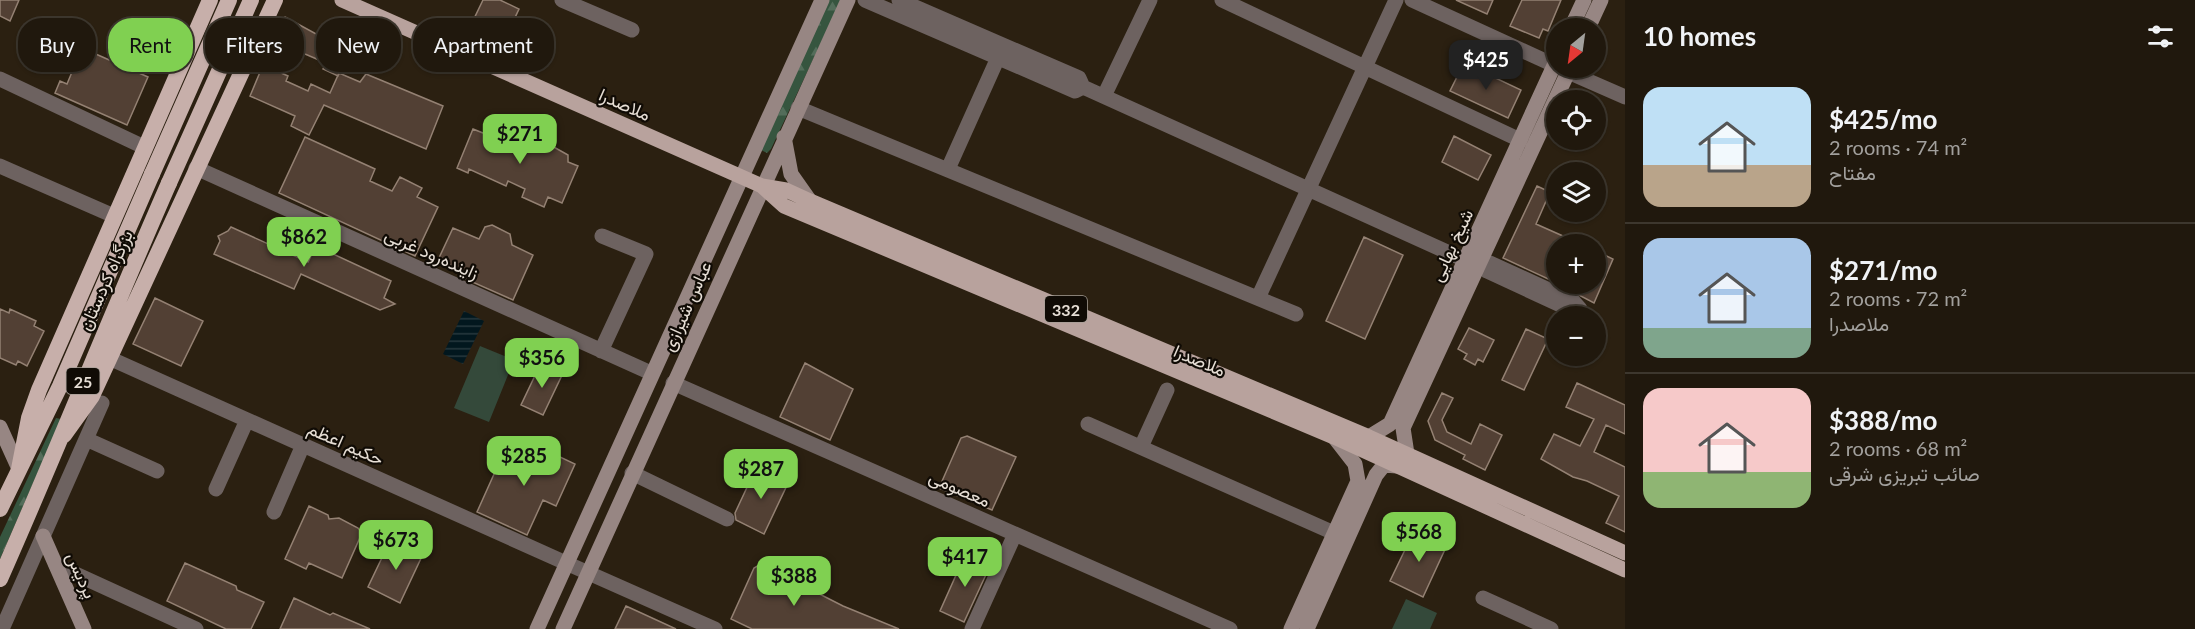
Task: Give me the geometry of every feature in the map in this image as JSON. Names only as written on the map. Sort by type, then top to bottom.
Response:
[{"type":"highway","points":[[19,470],[29,418],[39,390],[210,0]]},
{"type":"highway","name":"بزرگراه کردستان","points":[[0,509],[60,386],[229,0]]},
{"type":"highway","name":"بزرگراه کردستان","points":[[0,579],[64,435],[104,329],[251,0]]},
{"type":"highway","points":[[64,435],[92,396],[275,0]]},
{"type":"highway","points":[[175,79],[190,73],[210,80],[221,89],[225,105]]},
{"type":"main road","name":"ملاصدرا","points":[[342,0],[762,186],[786,190],[1376,434],[1402,453],[1625,570]]},
{"type":"main road","name":"عباس شیرازی","points":[[537,629],[740,176],[822,0]]},
{"type":"main road","name":"عباس شیرازی","points":[[562,629],[784,136],[848,0]]},
{"type":"main road","points":[[1576,18],[1584,0]]},
{"type":"main road","points":[[1593,18],[1601,0]]},
{"type":"main road","name":"شیخ بهایی","points":[[1376,434],[1390,424],[1475,262],[1520,140],[1554,78]]},
{"type":"main road","name":"شیخ بهایی","points":[[1402,453],[1403,428],[1556,78]]},
{"type":"main road","points":[[784,136],[791,174],[810,201]]},
{"type":"main road","points":[[752,151],[760,161],[774,159]]},
{"type":"main road","name":"ملاصدرا","points":[[762,186],[784,206],[1334,437],[1402,453],[1625,553]]},
{"type":"main road","points":[[0,428],[19,470]]},
{"type":"main road","points":[[1307,629],[1334,533],[1358,481],[1355,464],[1334,437]]},
{"type":"main road","points":[[1291,629],[1318,587],[1377,473],[1384,465],[1402,453]]},
{"type":"main road","points":[[1355,464],[1377,473]]},
{"type":"main road","name":"پردیس","points":[[43,536],[84,629]]},
{"type":"street","points":[[562,0],[632,30]]},
{"type":"street","points":[[865,0],[1001,53],[1078,78],[1083,87],[1475,262],[1487,271],[1569,309],[1580,309],[1573,302],[1490,263],[1475,262]]},
{"type":"street","points":[[899,0],[1001,53]]},
{"type":"street","points":[[1104,96],[1150,0]]},
{"type":"street","points":[[1222,0],[1520,140]]},
{"type":"street","points":[[1258,298],[1396,0]]},
{"type":"street","points":[[1412,0],[1546,59]]},
{"type":"street","points":[[948,170],[1001,53]]},
{"type":"street","points":[[1585,78],[1625,98]]},
{"type":"street","points":[[0,79],[144,147]]},
{"type":"street","points":[[798,108],[1296,314]]},
{"type":"street","points":[[0,166],[114,216]]},
{"type":"street","name":"زاینده‌رود غربی","points":[[196,168],[651,373]]},
{"type":"street","points":[[601,351],[646,254],[602,236]]},
{"type":"street","name":"حکیم اعظم","points":[[109,358],[715,629]]},
{"type":"street","name":"معصومی","points":[[673,383],[1230,629]]},
{"type":"street","points":[[1142,447],[1167,390]]},
{"type":"street","points":[[2,629],[102,403]]},
{"type":"street","points":[[216,489],[247,420]]},
{"type":"street","points":[[1089,424],[1334,533]]},
{"type":"street","points":[[86,439],[157,471]]},
{"type":"street","points":[[274,512],[303,445]]},
{"type":"street","points":[[633,474],[727,519]]},
{"type":"street","points":[[972,629],[1015,534]]},
{"type":"street","points":[[56,565],[196,629]]},
{"type":"street","points":[[1484,598],[1551,629]]},
{"type":"green space","points":[[828,0],[841,0],[771,149],[767,153],[759,149]]},
{"type":"green space","points":[[480,346],[514,360],[489,422],[454,408]]},
{"type":"green space","points":[[56,418],[61,419],[0,559],[0,537]]},
{"type":"green space","points":[[1406,599],[1437,613],[1430,629],[1392,629]]},
{"type":"water","points":[[464,311],[484,321],[463,364],[443,354]]},
{"type":"building","points":[[0,0],[19,0],[10,21],[0,16]]},
{"type":"building","points":[[483,0],[500,0],[519,9],[515,18],[474,18]]},
{"type":"building","points":[[1456,0],[1493,0],[1487,14]]},
{"type":"building","points":[[1522,0],[1561,0],[1553,18],[1546,18],[1546,30],[1543,29],[1539,38],[1510,26]]},
{"type":"building","points":[[304,27],[316,34],[316,59],[304,54]]},
{"type":"building","points":[[96,54],[108,59],[108,72],[137,72],[148,77],[127,125],[55,93],[60,81],[67,84],[72,72],[96,72]]},
{"type":"building","points":[[1464,63],[1521,90],[1508,118],[1450,91]]},
{"type":"building","points":[[260,72],[279,72],[288,76],[286,81],[308,91],[311,84],[330,93],[339,73],[360,82],[366,74],[443,106],[426,149],[324,105],[309,135],[291,126],[295,116],[250,96]]},
{"type":"building","points":[[473,129],[498,139],[502,132],[529,143],[545,142],[568,155],[568,162],[578,166],[562,203],[548,197],[544,207],[522,197],[525,189],[508,181],[506,186],[469,169],[468,173],[457,168]]},
{"type":"building","points":[[1454,136],[1491,155],[1478,180],[1442,162]]},
{"type":"building","points":[[305,137],[375,169],[370,181],[392,191],[400,177],[422,188],[417,197],[438,207],[415,256],[279,193]]},
{"type":"building","points":[[1537,186],[1546,190],[1546,201],[1536,224],[1558,234],[1546,234],[1546,278],[1503,258]]},
{"type":"building","points":[[492,225],[510,234],[512,245],[533,255],[513,300],[461,277],[462,275],[449,268],[450,265],[438,260],[453,228],[479,239],[485,227]]},
{"type":"building","points":[[231,227],[308,262],[316,246],[391,281],[384,298],[395,304],[380,310],[301,274],[294,289],[214,254],[220,241],[218,236]]},
{"type":"building","points":[[1364,237],[1403,255],[1365,339],[1326,321]]},
{"type":"building","points":[[1606,256],[1613,259],[1606,275]]},
{"type":"building","points":[[1577,294],[1598,294],[1594,303]]},
{"type":"building","points":[[155,298],[203,321],[181,366],[133,344]]},
{"type":"building","points":[[0,309],[9,313],[10,309],[36,321],[34,326],[44,331],[27,366],[18,361],[16,365],[0,358]]},
{"type":"building","points":[[1469,328],[1494,340],[1483,362],[1478,359],[1475,365],[1464,359],[1467,354],[1458,349]]},
{"type":"building","points":[[1526,329],[1546,338],[1546,343],[1524,390],[1502,380]]},
{"type":"building","points":[[541,363],[563,373],[543,415],[521,405]]},
{"type":"building","points":[[805,363],[853,389],[830,440],[780,417]]},
{"type":"building","points":[[1577,383],[1625,405],[1625,434],[1606,425],[1594,452],[1625,467],[1625,532],[1606,523],[1619,496],[1573,477],[1541,459],[1554,434],[1580,446],[1594,419],[1566,407]]},
{"type":"building","points":[[1442,393],[1453,398],[1442,420],[1447,432],[1471,444],[1480,424],[1502,435],[1485,470],[1463,459],[1465,455],[1435,440],[1428,421]]},
{"type":"building","points":[[967,436],[1016,457],[992,510],[939,488],[961,438]]},
{"type":"building","points":[[508,443],[521,448],[522,445],[556,461],[558,456],[575,464],[556,506],[543,500],[527,535],[477,512]]},
{"type":"building","points":[[757,466],[789,481],[764,534],[736,520],[735,513]]},
{"type":"building","points":[[309,506],[328,515],[329,519],[339,518],[358,528],[362,533],[342,578],[309,563],[306,569],[285,559]]},
{"type":"building","points":[[1415,529],[1447,545],[1423,597],[1390,581]]},
{"type":"building","points":[[394,540],[423,554],[400,603],[368,587],[389,543]]},
{"type":"building","points":[[965,555],[990,566],[964,622],[940,611]]},
{"type":"building","points":[[185,563],[236,586],[237,590],[264,602],[251,629],[226,629],[167,601]]},
{"type":"building","points":[[759,565],[785,578],[787,583],[794,581],[843,606],[899,629],[752,629],[731,619],[754,568]]},
{"type":"building","points":[[294,598],[330,615],[333,613],[370,629],[280,629]]},
{"type":"building","points":[[626,606],[676,629],[615,629]]}]
